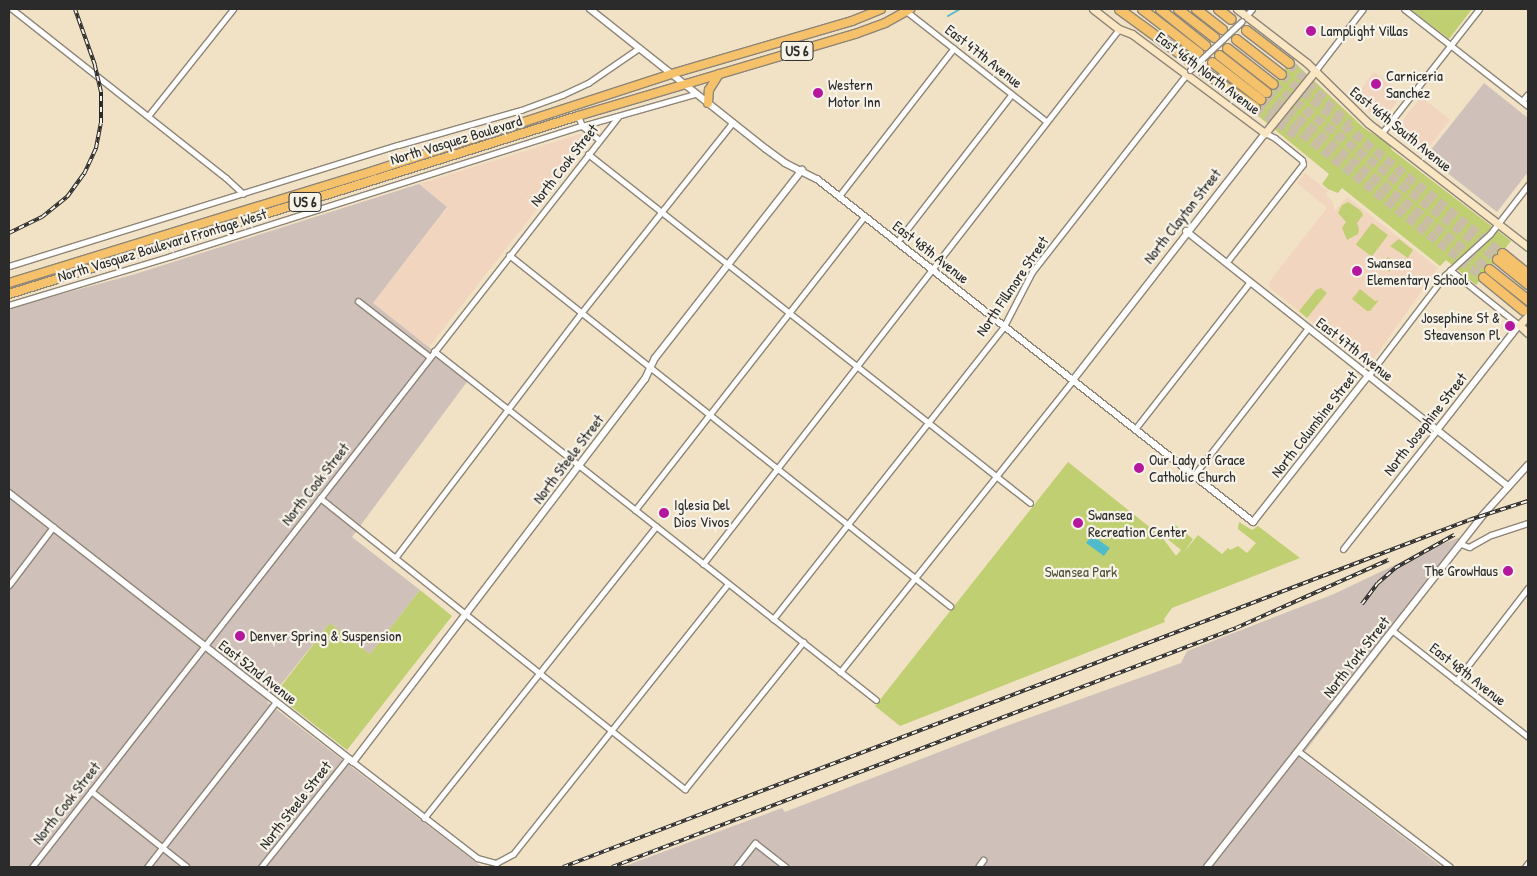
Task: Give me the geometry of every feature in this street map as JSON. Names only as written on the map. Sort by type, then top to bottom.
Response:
[{"type":"highway","name":"North Vasquez Boulevard","points":[[9,283],[373,171],[671,74],[847,23],[881,9]]},
{"type":"highway","points":[[1119,9],[1188,68]]},
{"type":"highway","points":[[1142,9],[1198,52]]},
{"type":"highway","points":[[1160,9],[1205,45]]},
{"type":"highway","points":[[1178,9],[1214,37]]},
{"type":"highway","points":[[1196,9],[1222,29]]},
{"type":"highway","points":[[1218,9],[1231,19]]},
{"type":"highway","name":"North Vasquez Boulevard","points":[[9,294],[578,116],[866,31],[908,10]]},
{"type":"highway","points":[[1246,30],[1289,64]]},
{"type":"highway","points":[[1236,39],[1281,74]]},
{"type":"highway","points":[[1227,48],[1273,84]]},
{"type":"highway","points":[[1203,71],[1260,100],[1216,59]]},
{"type":"highway","points":[[708,103],[709,90],[718,74]]},
{"type":"highway","points":[[1528,274],[1499,256],[1528,284]]},
{"type":"highway","points":[[1489,268],[1528,300]]},
{"type":"highway","points":[[1483,277],[1524,318]]},
{"type":"main road","name":"East 46th North Avenue","points":[[1093,9],[1119,29],[1125,30],[1188,68],[1265,132]]},
{"type":"main road","name":"East 46th South Avenue","points":[[1237,9],[1244,18],[1315,70],[1351,108],[1382,134],[1528,247]]},
{"type":"main road","name":"North Clayton Street","points":[[1265,132],[1315,70]]},
{"type":"main road","points":[[1524,318],[1528,333]]},
{"type":"street","points":[[9,15],[13,9],[226,178],[243,194]]},
{"type":"street","points":[[148,116],[233,9]]},
{"type":"street","name":"East 48th Avenue","points":[[590,9],[695,94],[781,160],[813,176],[865,216],[1253,522]]},
{"type":"street","name":"North Fillmore Street","points":[[773,619],[926,422],[1004,326],[1032,272],[1188,68],[1252,9]]},
{"type":"street","points":[[1315,70],[1363,9]]},
{"type":"street","points":[[1404,9],[1528,106]]},
{"type":"street","points":[[1382,134],[1479,9]]},
{"type":"street","name":"East 47th Avenue","points":[[908,10],[1046,121]]},
{"type":"street","points":[[703,564],[1119,29]]},
{"type":"street","points":[[9,266],[398,144],[529,107],[588,83],[639,48]]},
{"type":"street","points":[[838,196],[954,48]]},
{"type":"street","name":"North Vasquez Boulevard Frontage West","points":[[9,305],[180,254],[582,126],[695,94]]},
{"type":"street","points":[[897,242],[1012,94]]},
{"type":"street","points":[[1522,102],[1528,94]]},
{"type":"street","points":[[578,116],[582,126],[599,140]]},
{"type":"street","name":"North Cook Street","points":[[32,867],[618,117]]},
{"type":"street","points":[[395,558],[581,313],[732,123]]},
{"type":"street","name":"East 46th North Avenue","points":[[1226,263],[1303,164],[1302,160],[1265,132]]},
{"type":"street","name":"North Clayton Street","points":[[1073,380],[1265,132]]},
{"type":"street","points":[[588,154],[1030,503]]},
{"type":"street","name":"North Steele Street","points":[[262,867],[350,760],[465,614],[645,380],[655,358],[802,170]]},
{"type":"street","name":"North Columbine Street","points":[[1253,522],[1451,268],[1498,224],[1528,185]]},
{"type":"street","points":[[635,510],[865,216]]},
{"type":"street","name":"East 47th Avenue","points":[[1186,232],[1508,486]]},
{"type":"street","points":[[509,255],[950,606]]},
{"type":"street","points":[[1451,268],[1524,318]]},
{"type":"street","points":[[1135,429],[1250,282]]},
{"type":"street","points":[[358,300],[430,357]]},
{"type":"street","name":"North Josephine Street","points":[[1344,549],[1524,318]]},
{"type":"street","points":[[1194,475],[1308,328]]},
{"type":"street","points":[[434,351],[876,700]]},
{"type":"street","points":[[840,672],[1073,380]]},
{"type":"street","name":"North York Street","points":[[1207,867],[1461,544],[1508,486],[1528,466]]},
{"type":"street","name":"East 52nd Avenue","points":[[9,493],[477,858],[496,863],[513,854],[611,730]]},
{"type":"street","points":[[320,498],[685,789],[803,642]]},
{"type":"street","points":[[1461,544],[1469,548],[1495,534],[1528,523]]},
{"type":"street","points":[[424,818],[656,526]]},
{"type":"street","points":[[9,585],[53,527]]},
{"type":"street","points":[[611,730],[728,584]]},
{"type":"street","points":[[1456,681],[1528,588]]},
{"type":"street","name":"East 48th Avenue","points":[[1393,631],[1526,735]]},
{"type":"street","points":[[147,867],[276,702]]},
{"type":"street","points":[[1526,735],[1528,728]]},
{"type":"street","points":[[1298,751],[1450,867]]},
{"type":"street","points":[[91,792],[187,867]]},
{"type":"street","points":[[736,867],[755,843],[786,867]]},
{"type":"street","points":[[978,867],[983,860]]},
{"type":"street","points":[[1525,867],[1528,863]]},
{"type":"shaded area","points":[[1374,72],[1403,94],[1382,121],[1354,99]]},
{"type":"shaded area","points":[[1484,83],[1528,118],[1528,172],[1497,212],[1426,156]]},
{"type":"shaded area","points":[[1421,97],[1450,120],[1424,154],[1395,131]]},
{"type":"shaded area","points":[[580,134],[590,141],[429,347],[373,303],[447,208],[419,184]]},
{"type":"shaded area","name":"Swansea Elementary School","points":[[1305,173],[1328,191],[1326,195],[1332,201],[1335,211],[1347,197],[1438,268],[1368,367],[1270,288],[1269,282],[1327,208],[1297,183]]},
{"type":"shaded area","points":[[419,184],[447,207],[373,303],[469,379],[352,537],[420,590],[370,654],[330,623],[267,702],[482,867],[9,867],[9,308],[132,275]]},
{"type":"shaded area","points":[[1474,532],[1300,758],[1442,867],[622,867],[782,808],[785,812],[1001,728],[1181,663],[1187,651],[1334,594],[1426,550]]},
{"type":"green space","points":[[1410,9],[1472,9],[1449,39]]},
{"type":"green space","points":[[1292,60],[1364,128],[1389,144],[1392,150],[1511,241],[1476,285],[1446,260],[1440,266],[1342,188],[1338,193],[1328,189],[1322,184],[1329,174],[1252,111]]},
{"type":"green space","points":[[1348,202],[1360,210],[1363,215],[1357,223],[1358,234],[1347,240],[1342,228],[1346,222],[1338,213],[1342,205]]},
{"type":"green space","points":[[1372,223],[1388,235],[1372,257],[1356,245]]},
{"type":"green space","points":[[1399,239],[1413,250],[1408,258],[1390,246]]},
{"type":"green space","points":[[1388,257],[1396,263],[1389,272],[1382,262]]},
{"type":"green space","points":[[1321,288],[1327,293],[1307,318],[1299,311],[1316,290]]},
{"type":"green space","points":[[1360,289],[1375,301],[1379,300],[1370,311],[1367,311],[1352,299]]},
{"type":"green space","name":"Swansea Park","points":[[1068,462],[1162,537],[1176,556],[1181,550],[1164,536],[1174,524],[1193,539],[1184,552],[1198,535],[1222,554],[1228,548],[1230,550],[1238,546],[1247,553],[1256,543],[1238,529],[1239,522],[1252,530],[1258,526],[1300,558],[1172,608],[1164,619],[1165,622],[900,726],[875,706]]},
{"type":"green space","points":[[420,590],[452,616],[347,750],[275,694],[330,623],[370,654]]},
{"type":"water","points":[[1092,535],[1110,548],[1104,556],[1086,543]]},
{"type":"waterway","points":[[948,16],[960,9]]},
{"type":"waterway","points":[[968,9],[979,9]]},
{"type":"tunnel","points":[[1289,63],[1349,124]]},
{"type":"tunnel","points":[[1281,74],[1502,253]]},
{"type":"tunnel","points":[[1273,84],[1497,259]]},
{"type":"tunnel","points":[[1266,92],[1489,269]]},
{"type":"tunnel","points":[[1260,99],[1483,277]]},
{"type":"tunnel","points":[[1255,107],[1300,138]]},
{"type":"railway","points":[[9,233],[42,217],[67,197],[84,174],[96,148],[101,123],[101,92],[95,65],[75,9]]},
{"type":"railway","points":[[563,867],[1469,520],[1528,501]]},
{"type":"railway","points":[[1362,604],[1378,583],[1395,568],[1454,535]]},
{"type":"railway","points":[[612,867],[1236,628],[1388,560]]},
{"type":"place","name":"Lamplight Villas","points":[[1311,31]]},
{"type":"place","name":"Carniceria Sanchez","points":[[1376,84]]},
{"type":"place","name":"Western Motor Inn","points":[[818,93]]},
{"type":"place","name":"Swansea Elementary School","points":[[1357,271]]},
{"type":"place","name":"Josephine St & Steavenson Pl","points":[[1510,326]]},
{"type":"place","name":"Our Lady of Grace Catholic Church","points":[[1139,468]]},
{"type":"place","name":"Iglesia Del Dios Vivos","points":[[664,513]]},
{"type":"place","name":"Swansea Recreation Center","points":[[1078,523]]},
{"type":"place","name":"The GrowHaus","points":[[1508,571]]},
{"type":"place","name":"Denver Spring & Suspension","points":[[240,636]]}]
